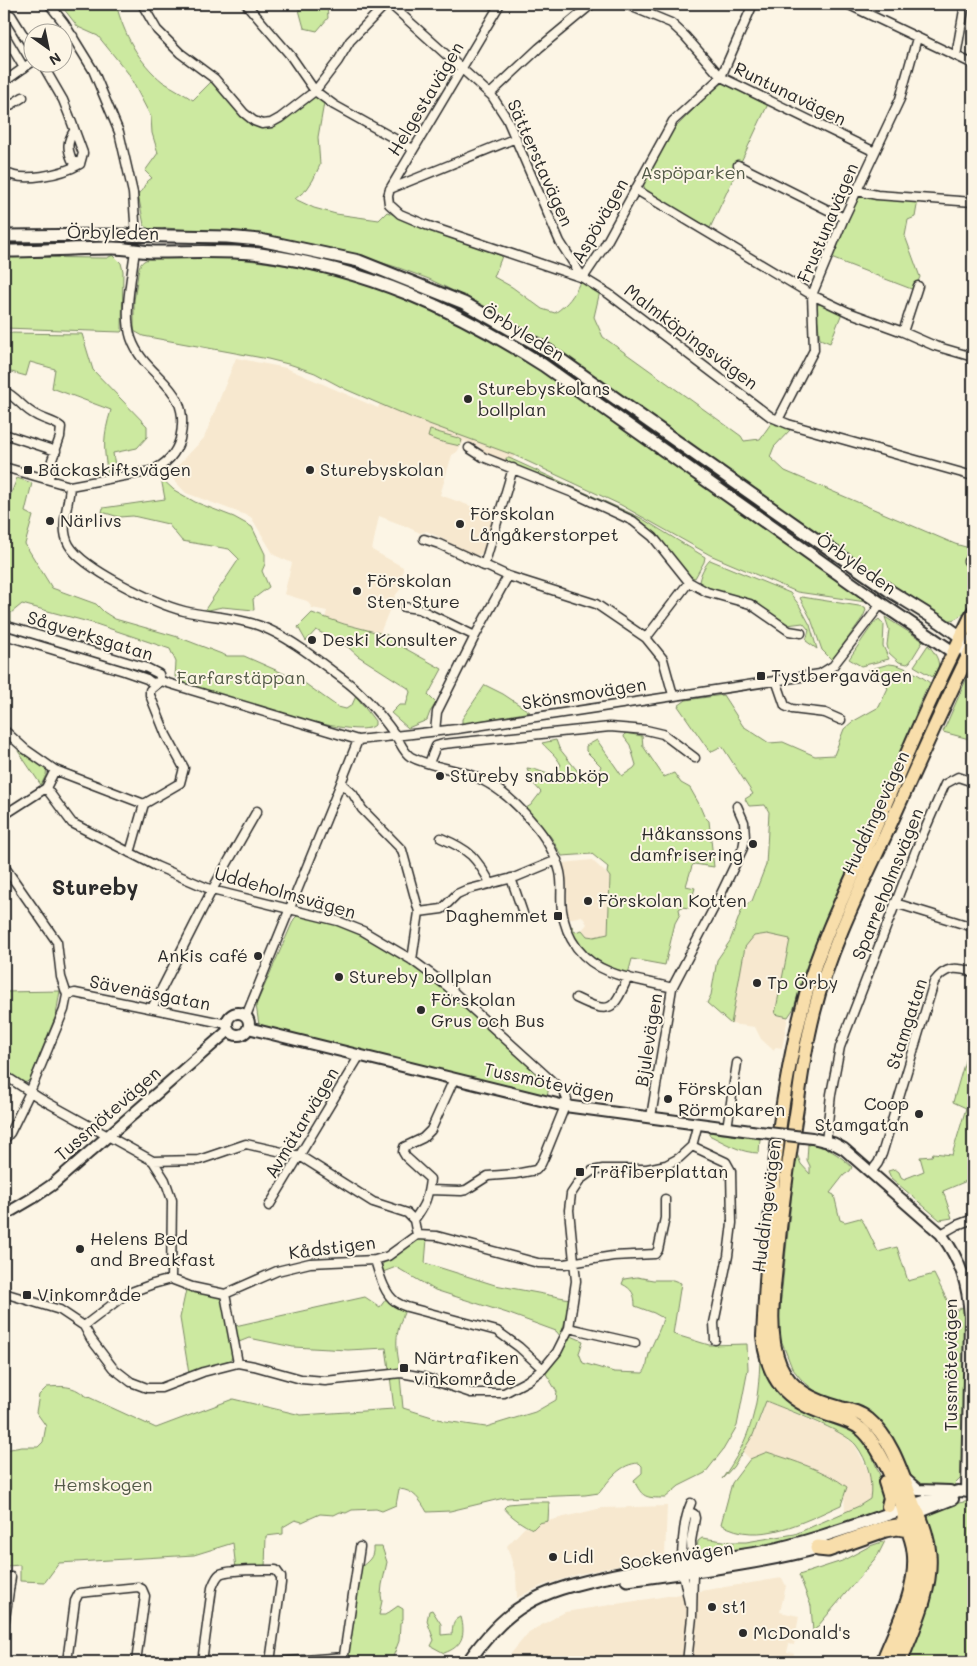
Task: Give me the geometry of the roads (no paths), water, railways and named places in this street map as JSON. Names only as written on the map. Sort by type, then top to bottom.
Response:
[{"type":"highway","points":[[820,1542],[828,1549],[893,1527],[910,1514]]},
{"type":"highway","points":[[884,1662],[910,1595],[916,1570],[910,1514]]},
{"type":"highway","points":[[900,1662],[919,1608],[928,1574],[927,1544],[910,1514]]},
{"type":"main road","name":"Örbyleden","points":[[4,236],[116,235],[227,237],[260,240],[359,261],[464,303],[548,350],[890,591],[968,642]]},
{"type":"main road","points":[[134,250],[136,236]]},
{"type":"main road","name":"Örbyleden","points":[[4,251],[115,248],[220,251],[292,259],[332,268],[417,296],[461,316],[504,340],[551,370],[881,604],[953,652]]},
{"type":"main road","points":[[881,604],[890,591]]},
{"type":"main road","name":"Huddingevägen","points":[[910,1514],[903,1478],[884,1437],[877,1427],[857,1412],[812,1399],[788,1379],[776,1353],[773,1320],[774,1296],[780,1224],[792,1137],[806,1047],[814,1010],[834,948],[967,659],[973,612]]},
{"type":"main road","name":"Huddingevägen","points":[[910,1514],[870,1438],[860,1428],[801,1404],[787,1394],[771,1371],[763,1336],[770,1207],[788,1073],[810,979],[829,927],[953,652],[968,642]]},
{"type":"main road","name":"Huddingevägen","points":[[880,1455],[883,1475],[890,1498],[888,1506]]},
{"type":"main road","name":"Sockenvägen","points":[[468,1662],[493,1630],[527,1604],[545,1594],[584,1582],[627,1573],[790,1556],[879,1513],[888,1506]]},
{"type":"main road","name":"Sockenvägen","points":[[820,1542],[910,1514]]},
{"type":"main road","name":"Sockenvägen","points":[[475,1662],[498,1633],[530,1608],[547,1599],[576,1591],[688,1568]]},
{"type":"street","points":[[49,4],[73,36],[93,70],[119,132],[134,193],[136,236]]},
{"type":"street","points":[[142,4],[157,30],[180,53],[215,80],[244,113],[254,121],[262,124],[271,123],[280,118],[316,91],[350,41],[386,4]]},
{"type":"street","points":[[246,4],[290,55],[316,91],[334,105],[412,149]]},
{"type":"street","name":"Sätterstavägen","points":[[390,4],[462,68],[500,106],[516,138],[560,242],[584,278]]},
{"type":"street","name":"Helgestavägen","points":[[390,189],[412,149],[500,4]]},
{"type":"street","points":[[490,94],[539,48],[592,4]]},
{"type":"street","name":"Runtunavägen","points":[[625,4],[671,23],[721,77],[875,152]]},
{"type":"street","name":"Aspövägen","points":[[584,278],[604,247],[673,121],[721,77],[753,4]]},
{"type":"street","points":[[847,4],[860,6],[917,38],[973,64]]},
{"type":"street","points":[[956,56],[965,4]]},
{"type":"street","points":[[4,15],[11,16],[22,33]]},
{"type":"street","points":[[4,34],[22,65]]},
{"type":"street","name":"Frustunavägen","points":[[778,420],[814,350],[812,295],[844,218],[900,99],[917,38]]},
{"type":"street","points":[[4,82],[22,69]]},
{"type":"street","points":[[46,72],[64,100],[83,153],[80,164]]},
{"type":"street","points":[[4,109],[22,97]]},
{"type":"street","points":[[74,131],[67,147],[72,160],[80,164]]},
{"type":"street","points":[[390,189],[516,138]]},
{"type":"street","points":[[4,171],[8,175],[18,177],[40,176],[66,170],[80,164]]},
{"type":"street","points":[[738,164],[844,218]]},
{"type":"street","name":"Malmköpingsvägen","points":[[390,189],[388,196],[389,204],[394,210],[426,225],[584,278],[609,294],[778,420],[807,430],[973,476]]},
{"type":"street","points":[[636,189],[812,295],[848,312],[935,346],[973,357]]},
{"type":"street","points":[[857,191],[877,195],[973,202]]},
{"type":"street","points":[[4,467],[70,486],[151,472],[167,461],[179,445],[183,422],[182,410],[175,395],[137,350],[129,329],[134,250]]},
{"type":"street","points":[[556,269],[570,257]]},
{"type":"street","points":[[903,332],[918,286]]},
{"type":"street","points":[[4,392],[16,398],[37,416],[61,427],[62,431],[49,479]]},
{"type":"street","points":[[4,434],[56,451]]},
{"type":"street","points":[[469,448],[484,457],[633,521],[653,537],[690,582],[707,592],[750,604],[789,631],[801,632]]},
{"type":"street","points":[[484,566],[513,468]]},
{"type":"street","points":[[70,486],[65,527],[66,538],[70,547],[84,561],[133,590],[163,604],[184,611],[248,622],[270,630],[300,648],[349,683],[374,708],[410,756],[470,775],[502,792],[534,824],[557,860],[562,884],[562,912],[571,940],[585,958],[609,972],[672,988]]},
{"type":"street","points":[[424,540],[439,544],[508,576],[596,604],[646,638],[663,659],[674,695]]},
{"type":"street","points":[[435,731],[437,712],[508,576]]},
{"type":"street","points":[[646,638],[690,582]]},
{"type":"street","name":"Skönsmovägen","points":[[396,736],[820,674],[833,666],[881,604]]},
{"type":"street","points":[[404,607],[419,609],[475,636]]},
{"type":"street","name":"Sågverksgatan","points":[[4,625],[147,668],[159,674],[161,681]]},
{"type":"street","name":"Sågverksgatan","points":[[4,635],[124,671],[147,679],[152,683],[161,681],[358,740],[396,736]]},
{"type":"street","points":[[776,680],[785,706],[792,709],[825,713],[841,720]]},
{"type":"street","points":[[130,854],[144,804],[180,783],[183,776],[184,768],[166,735],[150,695],[150,690],[161,681]]},
{"type":"street","points":[[429,763],[436,746],[443,744],[610,727],[646,730],[664,734],[695,758]]},
{"type":"street","points":[[4,730],[25,749],[55,770],[144,804]]},
{"type":"street","points":[[246,1016],[238,1013],[229,1017],[228,1027],[238,1035],[248,1028],[249,1023],[246,1016],[358,740]]},
{"type":"street","points":[[4,815],[46,788],[55,770]]},
{"type":"street","name":"Sparreholmsvägen","points":[[826,1142],[831,1094],[840,1047],[895,903],[945,784],[958,777],[973,782]]},
{"type":"street","points":[[341,783],[402,850],[419,912],[412,960]]},
{"type":"street","name":"Uddeholmsvägen","points":[[46,788],[72,824],[130,854],[212,890],[338,921],[412,960],[448,986],[564,1092],[568,1099],[565,1106]]},
{"type":"street","name":"Bjulevägen","points":[[651,1117],[672,988],[743,848],[745,837],[744,822],[737,806]]},
{"type":"street","points":[[152,1008],[212,890],[257,811]]},
{"type":"street","points":[[441,838],[460,846],[474,858],[491,884]]},
{"type":"street","points":[[419,912],[442,909],[457,894],[466,890],[511,878],[557,860]]},
{"type":"street","points":[[4,866],[57,942],[61,977],[67,995],[64,1010],[30,1092],[10,1133],[4,1140]]},
{"type":"street","points":[[511,878],[523,913]]},
{"type":"street","points":[[895,903],[973,927]]},
{"type":"street","name":"Stamgatan","points":[[871,1172],[882,1154],[934,982],[940,974],[949,968],[959,968],[973,972]]},
{"type":"street","points":[[576,998],[600,1008],[607,1008],[619,998],[628,977]]},
{"type":"street","name":"Sävenäsgatan","points":[[67,995],[75,994],[152,1008],[228,1027]]},
{"type":"street","name":"Tussmötevägen","points":[[4,1215],[52,1185],[228,1027]]},
{"type":"street","name":"Tussmötevägen","points":[[248,1028],[565,1106],[812,1138],[833,1143],[844,1149],[941,1234],[952,1249],[961,1267],[968,1288],[969,1302],[966,1492]]},
{"type":"street","name":"Avmätarvägen","points":[[269,1206],[360,1055]]},
{"type":"street","points":[[727,1128],[737,1063]]},
{"type":"street","points":[[4,1075],[30,1092],[152,1161],[164,1180],[172,1200],[171,1279]]},
{"type":"street","points":[[414,1220],[425,1204],[430,1179],[406,1157],[403,1152],[404,1147],[423,1138],[431,1130],[454,1079]]},
{"type":"street","points":[[429,1190],[461,1191],[466,1190],[488,1176],[536,1170],[546,1153],[565,1106]]},
{"type":"street","points":[[4,1293],[60,1310],[84,1326],[91,1339],[113,1368],[131,1382],[147,1388],[161,1388],[203,1372],[238,1363],[301,1379],[325,1381],[392,1372],[423,1376],[471,1393],[504,1393],[527,1381],[543,1369],[557,1352],[569,1328],[576,1281],[569,1210],[572,1194],[581,1179],[592,1171],[603,1169],[647,1169],[666,1165],[679,1158],[692,1146],[698,1124]]},
{"type":"street","points":[[152,1161],[199,1160],[246,1144],[300,1156],[373,1202],[407,1212],[414,1220],[417,1234],[437,1236],[538,1263],[564,1264],[612,1256],[654,1254],[658,1250],[665,1218],[665,1199]]},
{"type":"street","points":[[692,1146],[726,1162],[731,1171],[728,1256],[714,1323],[715,1340]]},
{"type":"street","points":[[941,1234],[957,1224],[973,1220]]},
{"type":"street","name":"Kådstigen","points":[[225,1294],[277,1272],[310,1263],[375,1260],[388,1256],[417,1234]]},
{"type":"street","points":[[375,1260],[380,1276],[395,1302],[497,1332],[519,1347],[543,1369]]},
{"type":"street","points":[[84,1326],[132,1291],[171,1279],[192,1287],[225,1294],[238,1363]]},
{"type":"street","points":[[569,1328],[635,1343]]},
{"type":"street","points":[[903,1478],[918,1490],[966,1492]]},
{"type":"street","points":[[910,1514],[966,1492]]},
{"type":"street","points":[[686,1662],[692,1617],[688,1568],[688,1511],[692,1503]]},
{"type":"street","points":[[278,1662],[344,1660],[360,1546]]},
{"type":"street","points":[[202,1662],[212,1588],[216,1578],[224,1573],[276,1570],[281,1577],[281,1583],[270,1662]]},
{"type":"street","points":[[4,1621],[11,1577]]},
{"type":"street","points":[[67,1662],[76,1596],[81,1592],[138,1587],[145,1592],[136,1662]]},
{"type":"place","name":"Sturebyskolans bollplan","points":[[468,399]]},
{"type":"place","name":"Bäckaskiftsvägen","points":[[28,470]]},
{"type":"place","name":"Sturebyskolan","points":[[310,470]]},
{"type":"place","name":"Närlivs","points":[[50,521]]},
{"type":"place","name":"Förskolan Långåkerstorpet","points":[[460,524]]},
{"type":"place","name":"Förskolan Sten Sture","points":[[357,591]]},
{"type":"place","name":"Deski Konsulter","points":[[312,640]]},
{"type":"place","name":"Tystbergavägen","points":[[761,676]]},
{"type":"place","name":"Stureby snabbköp","points":[[440,776]]},
{"type":"place","name":"Håkanssons damfrisering","points":[[753,844]]},
{"type":"place","name":"Förskolan Kotten","points":[[588,901]]},
{"type":"place","name":"Daghemmet","points":[[558,916]]},
{"type":"place","name":"Ankis café","points":[[258,956]]},
{"type":"place","name":"Stureby bollplan","points":[[339,977]]},
{"type":"place","name":"Tp Örby","points":[[757,983]]},
{"type":"place","name":"Förskolan Grus och Bus","points":[[421,1010]]},
{"type":"place","name":"Förskolan Rörmokaren","points":[[668,1099]]},
{"type":"place","name":"Coop Stamgatan","points":[[919,1114]]},
{"type":"place","name":"Träfiberplattan","points":[[580,1172]]},
{"type":"place","name":"Helens Bed and Breakfast","points":[[80,1249]]},
{"type":"place","name":"Vinkområde","points":[[27,1295]]},
{"type":"place","name":"Närtrafiken vinkområde","points":[[404,1368]]},
{"type":"place","name":"Lidl","points":[[553,1557]]},
{"type":"place","name":"st1","points":[[712,1607]]},
{"type":"place","name":"McDonald's","points":[[743,1633]]},
{"type":"district","name":"Stureby","points":[[95,887]]},
{"type":"park label","name":"Aspöparken","points":[[693,173]]},
{"type":"park label","name":"Farfarstäppan","points":[[241,678]]},
{"type":"park label","name":"Hemskogen","points":[[103,1485]]}]
